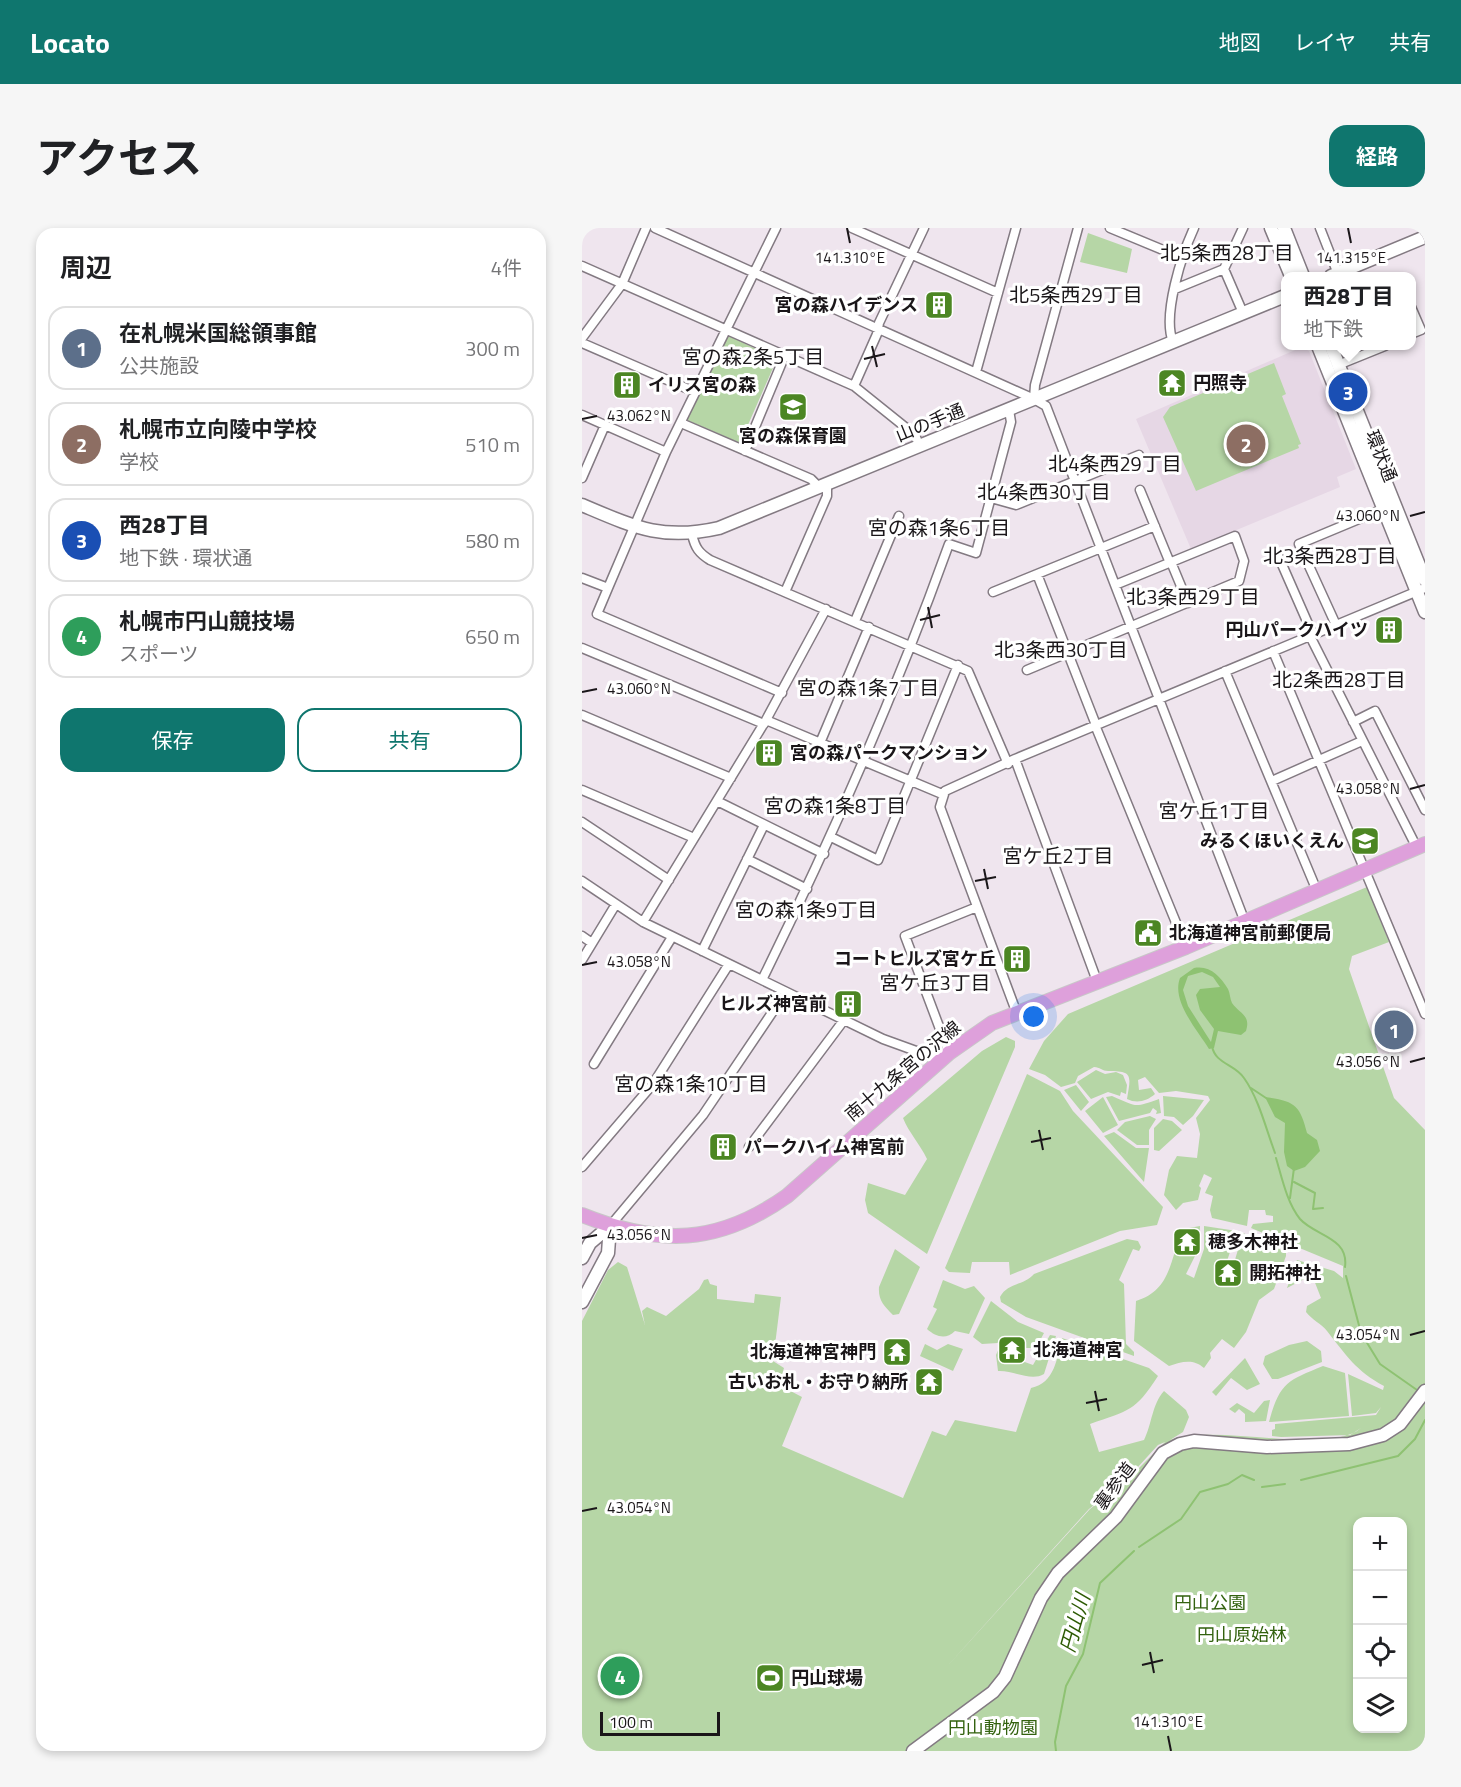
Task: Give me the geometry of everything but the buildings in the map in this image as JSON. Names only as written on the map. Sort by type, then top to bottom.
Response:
[{"type":"main road","name":"南十九条宮の沢線","points":[[582,1215],[610,1226],[664,1237],[687,1237],[740,1224],[764,1213],[787,1196],[945,1057],[992,1023],[1016,1011],[1186,947],[1421,846]]},
{"type":"street","points":[[582,338],[622,284],[646,228]]},
{"type":"street","points":[[655,228],[976,372],[1046,406],[1245,922]]},
{"type":"street","points":[[776,228],[666,452],[597,614],[782,693]]},
{"type":"street","points":[[852,228],[998,293]]},
{"type":"street","points":[[854,386],[924,228]]},
{"type":"street","points":[[976,372],[1016,228]]},
{"type":"street","points":[[1034,399],[1035,385],[1078,228]]},
{"type":"street","points":[[1110,228],[1180,257]]},
{"type":"street","points":[[1173,342],[1168,327],[1180,257],[1194,228]]},
{"type":"street","points":[[1175,289],[1224,269],[1243,228]]},
{"type":"street","points":[[1271,228],[1289,272]]},
{"type":"street","points":[[1284,228],[1301,272]]},
{"type":"street","points":[[1320,228],[1342,272]]},
{"type":"street","points":[[1347,272],[1425,237],[1422,228]]},
{"type":"street","points":[[582,266],[854,386],[915,435],[920,447]]},
{"type":"street","points":[[1224,269],[1243,313]]},
{"type":"street","name":"山の手通","points":[[582,505],[634,527],[675,535],[692,534],[747,518],[1281,298]]},
{"type":"street","points":[[1416,318],[1421,330],[1416,332]]},
{"type":"street","points":[[582,343],[695,392]]},
{"type":"street","name":"環状通","points":[[1320,350],[1383,509],[1421,590],[1425,612]]},
{"type":"street","name":"環状通","points":[[1333,350],[1425,580]]},
{"type":"street","points":[[1338,365],[1374,350]]},
{"type":"street","points":[[745,451],[785,355]]},
{"type":"street","points":[[762,980],[824,854],[865,762],[913,646],[949,544],[976,553],[1011,422],[1009,410]]},
{"type":"street","points":[[582,415],[666,452]]},
{"type":"street","points":[[681,423],[811,479],[824,487],[827,496],[785,592]]},
{"type":"street","points":[[582,478],[604,425]]},
{"type":"street","points":[[991,498],[1016,505],[1139,455]]},
{"type":"street","points":[[1140,490],[1188,603]]},
{"type":"street","points":[[1336,625],[1299,544],[1383,509]]},
{"type":"street","points":[[855,621],[899,516]]},
{"type":"street","points":[[993,592],[1155,526]]},
{"type":"street","points":[[692,534],[694,546],[705,557],[958,665],[972,676],[1012,761],[1097,981]]},
{"type":"street","points":[[1028,670],[1239,581],[1244,561],[1235,536],[1115,585]]},
{"type":"street","points":[[1277,553],[1312,635],[1362,741],[1421,846]]},
{"type":"street","points":[[1037,574],[1095,725],[1186,947]]},
{"type":"street","points":[[582,578],[608,588]]},
{"type":"street","points":[[1016,1011],[940,807],[942,794],[1095,725],[1421,590]]},
{"type":"street","points":[[642,922],[765,722],[826,609]]},
{"type":"street","points":[[820,743],[869,627]]},
{"type":"street","points":[[582,648],[942,794]]},
{"type":"street","points":[[1273,651],[1425,1014]]},
{"type":"street","points":[[831,837],[878,860],[958,665]]},
{"type":"street","points":[[1225,671],[1317,891]]},
{"type":"street","points":[[1353,722],[1375,711],[1425,810]]},
{"type":"street","points":[[582,716],[731,778]]},
{"type":"street","points":[[1272,781],[1362,741]]},
{"type":"street","points":[[582,790],[694,838]]},
{"type":"street","points":[[717,801],[824,854]]},
{"type":"street","points":[[582,822],[669,880]]},
{"type":"street","points":[[702,951],[764,825]]},
{"type":"street","points":[[747,859],[807,889]]},
{"type":"street","points":[[582,881],[642,922],[672,937],[883,1039],[945,1057]]},
{"type":"street","points":[[582,960],[616,904]]},
{"type":"street","points":[[945,1057],[905,936],[977,907]]},
{"type":"street","points":[[582,936],[592,943]]},
{"type":"street","points":[[594,1064],[672,937]]},
{"type":"street","points":[[582,1167],[653,1084],[729,964]]},
{"type":"street","points":[[582,1258],[590,1243],[610,1226],[704,1115],[786,992]]},
{"type":"street","points":[[749,1147],[844,1020]]},
{"type":"street","points":[[582,1302],[608,1253],[610,1226]]},
{"type":"street","name":"裏参道","points":[[913,1751],[993,1692],[1005,1677],[1041,1598],[1058,1573],[1116,1517],[1157,1459],[1168,1449],[1194,1441],[1267,1447],[1349,1444],[1383,1435],[1400,1424],[1425,1391]]},
{"type":"shaded area","points":[[1295,350],[1307,350],[1356,469],[1337,477],[1340,487],[1191,549],[1136,419]]},
{"type":"shaded area","points":[[1194,968],[1205,968],[1214,972],[1228,989],[1232,1003],[1246,1018],[1246,1031],[1241,1035],[1218,1031],[1214,1048],[1209,1049],[1182,1006],[1178,987],[1180,978]],"holes":[[[1202,972],[1213,977],[1220,987],[1200,989],[1196,995],[1200,1010],[1214,1029],[1211,1042],[1188,1006],[1183,990],[1188,976]]]},
{"type":"shaded area","points":[[1265,1097],[1283,1100],[1295,1106],[1302,1116],[1307,1133],[1317,1140],[1320,1151],[1305,1167],[1294,1171],[1287,1166],[1284,1152],[1285,1123],[1275,1117]]},
{"type":"green space","points":[[1088,233],[1132,249],[1127,273],[1080,262]]},
{"type":"green space","points":[[727,335],[777,359],[740,443],[687,420]]},
{"type":"green space","points":[[1274,363],[1286,394],[1282,396],[1301,444],[1298,445],[1299,448],[1196,491],[1163,417],[1170,407]]},
{"type":"green space","name":"円山公園","points":[[1367,887],[1389,942],[1352,956],[1349,969],[1394,1098],[1425,1130],[1425,1751],[582,1751],[582,1321],[608,1270],[618,1262],[627,1267],[645,1325],[642,1311],[647,1307],[666,1316],[699,1289],[704,1280],[708,1279],[710,1284],[717,1286],[717,1299],[754,1303],[755,1294],[781,1297],[773,1361],[784,1368],[779,1385],[802,1397],[782,1446],[903,1498],[932,1431],[946,1436],[955,1420],[1016,1432],[1031,1388],[1045,1381],[1054,1369],[1062,1338],[1149,1368],[1158,1376],[1143,1397],[1130,1408],[1090,1424],[1099,1452],[1144,1440],[1157,1402],[1164,1391],[1186,1410],[1189,1417],[1183,1432],[1170,1440],[1215,1435],[1299,1440],[1347,1435],[1281,1437],[1272,1436],[1272,1430],[1275,1429],[1275,1424],[1376,1415],[1381,1407],[1376,1413],[1352,1416],[1348,1374],[1383,1390],[1384,1386],[1359,1368],[1325,1329],[1306,1312],[1307,1306],[1321,1298],[1312,1275],[1287,1288],[1297,1260],[1334,1271],[1343,1278],[1343,1266],[1251,1228],[1253,1224],[1273,1222],[1273,1216],[1266,1215],[1265,1210],[1249,1210],[1247,1226],[1212,1218],[1210,1210],[1213,1196],[1205,1193],[1212,1178],[1204,1174],[1199,1186],[1201,1188],[1198,1200],[1183,1203],[1176,1210],[1164,1195],[1169,1170],[1177,1156],[1197,1158],[1200,1134],[1196,1118],[1210,1100],[1208,1096],[1176,1091],[1159,1093],[1145,1077],[1138,1080],[1139,1090],[1151,1088],[1155,1094],[1145,1100],[1134,1101],[1127,1099],[1129,1080],[1128,1076],[1122,1072],[1106,1071],[1094,1067],[1078,1076],[1075,1083],[1061,1087],[1045,1075],[1029,1069],[1044,1041],[1068,1014]],"holes":[[[1165,1442],[1127,1480],[1090,1509],[942,1672],[1089,1509],[1127,1479],[1158,1445]]]},
{"type":"green space","points":[[1006,1037],[1015,1041],[1015,1047],[927,1254],[868,1213],[865,1200],[868,1183],[905,1195],[927,1159],[903,1118],[982,1051]]},
{"type":"green space","points":[[1096,1070],[1105,1074],[1116,1072],[1123,1075],[1127,1085],[1126,1094],[1121,1092],[1120,1096],[1108,1092],[1091,1099],[1077,1082]]},
{"type":"green space","points":[[1027,1074],[1060,1091],[1073,1111],[1163,1207],[1157,1225],[1120,1231],[1010,1275],[1009,1262],[972,1262],[970,1273],[949,1272],[945,1268]]},
{"type":"green space","points":[[1076,1085],[1089,1102],[1081,1111],[1064,1090]]},
{"type":"green space","points":[[1112,1096],[1135,1105],[1159,1099],[1161,1113],[1156,1114],[1157,1111],[1153,1108],[1150,1113],[1119,1121],[1106,1097]]},
{"type":"green space","points":[[1163,1096],[1204,1100],[1193,1116],[1183,1125],[1174,1117],[1164,1116]]},
{"type":"green space","points":[[1103,1097],[1118,1125],[1103,1133],[1085,1111]]},
{"type":"green space","points":[[1150,1116],[1156,1119],[1149,1130],[1149,1145],[1137,1145],[1117,1130],[1125,1122]]},
{"type":"green space","points":[[1163,1119],[1172,1121],[1182,1130],[1159,1151],[1154,1150],[1154,1128]]},
{"type":"green space","points":[[1114,1132],[1136,1148],[1149,1148],[1144,1182],[1104,1136]]},
{"type":"green space","points":[[1200,1226],[1199,1248],[1186,1274],[1194,1278],[1204,1249],[1204,1226],[1237,1231],[1227,1261],[1222,1261],[1216,1280],[1233,1285],[1239,1265],[1234,1263],[1243,1233],[1286,1252],[1286,1256],[1274,1289],[1259,1300],[1246,1332],[1234,1348],[1222,1339],[1210,1353],[1211,1358],[1204,1368],[1191,1362],[1169,1366],[1134,1341],[1136,1301],[1148,1296],[1163,1281],[1183,1228],[1187,1229],[1186,1243],[1188,1244],[1189,1228]]},
{"type":"green space","points":[[1127,1239],[1138,1241],[1141,1247],[1139,1251],[1133,1249],[1119,1280],[1124,1284],[1126,1344],[1134,1352],[1134,1356],[1026,1317],[1001,1302],[1000,1297],[1003,1292],[1026,1281],[1034,1274]]},
{"type":"green space","points":[[895,1249],[920,1267],[899,1314],[893,1315],[882,1302],[879,1287]]},
{"type":"green space","points":[[943,1280],[965,1289],[974,1286],[985,1298],[969,1334],[955,1331],[948,1336],[941,1336],[927,1329],[937,1309],[933,1307]]},
{"type":"green space","points":[[991,1301],[1018,1322],[1044,1333],[1036,1348],[1026,1348],[1022,1361],[1033,1365],[1050,1335],[1056,1336],[1044,1374],[1033,1377],[998,1371],[996,1355],[999,1348],[998,1343],[982,1344],[973,1337]]},
{"type":"green space","points":[[1307,1341],[1321,1351],[1322,1362],[1278,1379],[1272,1379],[1263,1364],[1265,1356],[1289,1345]]},
{"type":"green space","points":[[925,1344],[937,1350],[948,1344],[963,1349],[953,1371],[920,1356]]},
{"type":"green space","points":[[1245,1358],[1260,1384],[1247,1390],[1231,1378],[1216,1396],[1212,1392]]},
{"type":"green space","points":[[1323,1366],[1345,1373],[1349,1416],[1269,1422],[1281,1391],[1301,1375]]},
{"type":"green space","points":[[1270,1400],[1266,1421],[1245,1422],[1245,1414],[1239,1409],[1235,1413],[1229,1409],[1237,1403],[1254,1413],[1264,1401]]},
{"type":"waterway","name":"円山川","points":[[1212,1046],[1217,1057],[1240,1073],[1249,1086],[1275,1153]]},
{"type":"waterway","points":[[1251,1088],[1266,1098]]},
{"type":"waterway","name":"円山川","points":[[1276,1158],[1285,1190],[1295,1213],[1306,1225],[1330,1238],[1342,1249],[1345,1267]]},
{"type":"waterway","points":[[1290,1198],[1294,1168]]},
{"type":"waterway","points":[[1294,1182],[1315,1193],[1313,1209],[1323,1208]]},
{"type":"waterway","name":"円山川","points":[[1346,1276],[1361,1333],[1380,1364],[1417,1390]]},
{"type":"waterway","name":"円山川","points":[[1301,1480],[1398,1456],[1415,1439],[1425,1420]]},
{"type":"waterway","name":"円山川","points":[[1139,1547],[1181,1519],[1200,1492],[1228,1484],[1242,1475],[1254,1480]]},
{"type":"waterway","name":"円山川","points":[[1262,1487],[1285,1484]]},
{"type":"waterway","name":"円山川","points":[[1056,1751],[1055,1742],[1066,1686],[1083,1654],[1100,1583],[1134,1551]]},
{"type":"place","name":"宮の森ハイデンス","points":[[939,305]]},
{"type":"place","name":"円照寺","points":[[1172,383]]},
{"type":"place","name":"イリス宮の森","points":[[627,385]]},
{"type":"place","name":"西28丁目","points":[[1348,392]]},
{"type":"place","name":"宮の森保育園","points":[[793,407]]},
{"type":"place","name":"札幌市立向陵中学校","points":[[1246,444]]},
{"type":"place","name":"円山パークハイツ","points":[[1389,630]]},
{"type":"place","name":"宮の森パークマンション","points":[[769,753]]},
{"type":"place","name":"みるくほいくえん","points":[[1365,841]]},
{"type":"place","name":"北海道神宮前郵便局","points":[[1148,933]]},
{"type":"place","name":"コートヒルズ宮ケ丘","points":[[1017,959]]},
{"type":"place","name":"ヒルズ神宮前","points":[[848,1004]]},
{"type":"place","name":"在札幌米国総領事館","points":[[1394,1030]]},
{"type":"place","name":"パークハイム神宮前","points":[[723,1147]]},
{"type":"place","name":"穂多木神社","points":[[1187,1242]]},
{"type":"place","name":"開拓神社","points":[[1228,1273]]},
{"type":"place","name":"北海道神宮","points":[[1012,1350]]},
{"type":"place","name":"北海道神宮神門","points":[[897,1352]]},
{"type":"place","name":"古いお札・お守り納所","points":[[929,1382]]},
{"type":"place","name":"札幌市円山競技場","points":[[620,1676]]},
{"type":"place","name":"円山球場","points":[[770,1678]]},
{"type":"district","name":"北5条西28丁目","points":[[1227,253]]},
{"type":"district","name":"北5条西29丁目","points":[[1076,295]]},
{"type":"district","name":"宮の森2条5丁目","points":[[753,357]]},
{"type":"district","name":"北4条西29丁目","points":[[1115,464]]},
{"type":"district","name":"北4条西30丁目","points":[[1044,492]]},
{"type":"district","name":"宮の森1条6丁目","points":[[939,528]]},
{"type":"district","name":"北3条西28丁目","points":[[1330,556]]},
{"type":"district","name":"北3条西29丁目","points":[[1193,597]]},
{"type":"district","name":"北3条西30丁目","points":[[1061,650]]},
{"type":"district","name":"北2条西28丁目","points":[[1339,680]]},
{"type":"district","name":"宮の森1条7丁目","points":[[868,688]]},
{"type":"district","name":"宮の森1条8丁目","points":[[835,806]]},
{"type":"district","name":"宮ケ丘1丁目","points":[[1214,811]]},
{"type":"district","name":"宮ケ丘2丁目","points":[[1058,856]]},
{"type":"district","name":"宮の森1条9丁目","points":[[806,910]]},
{"type":"district","name":"宮ケ丘3丁目","points":[[935,983]]},
{"type":"district","name":"宮の森1条10丁目","points":[[691,1084]]},
{"type":"park label","name":"円山原始林","points":[[1242,1635]]},
{"type":"park label","name":"円山動物園","points":[[993,1728]]}]
